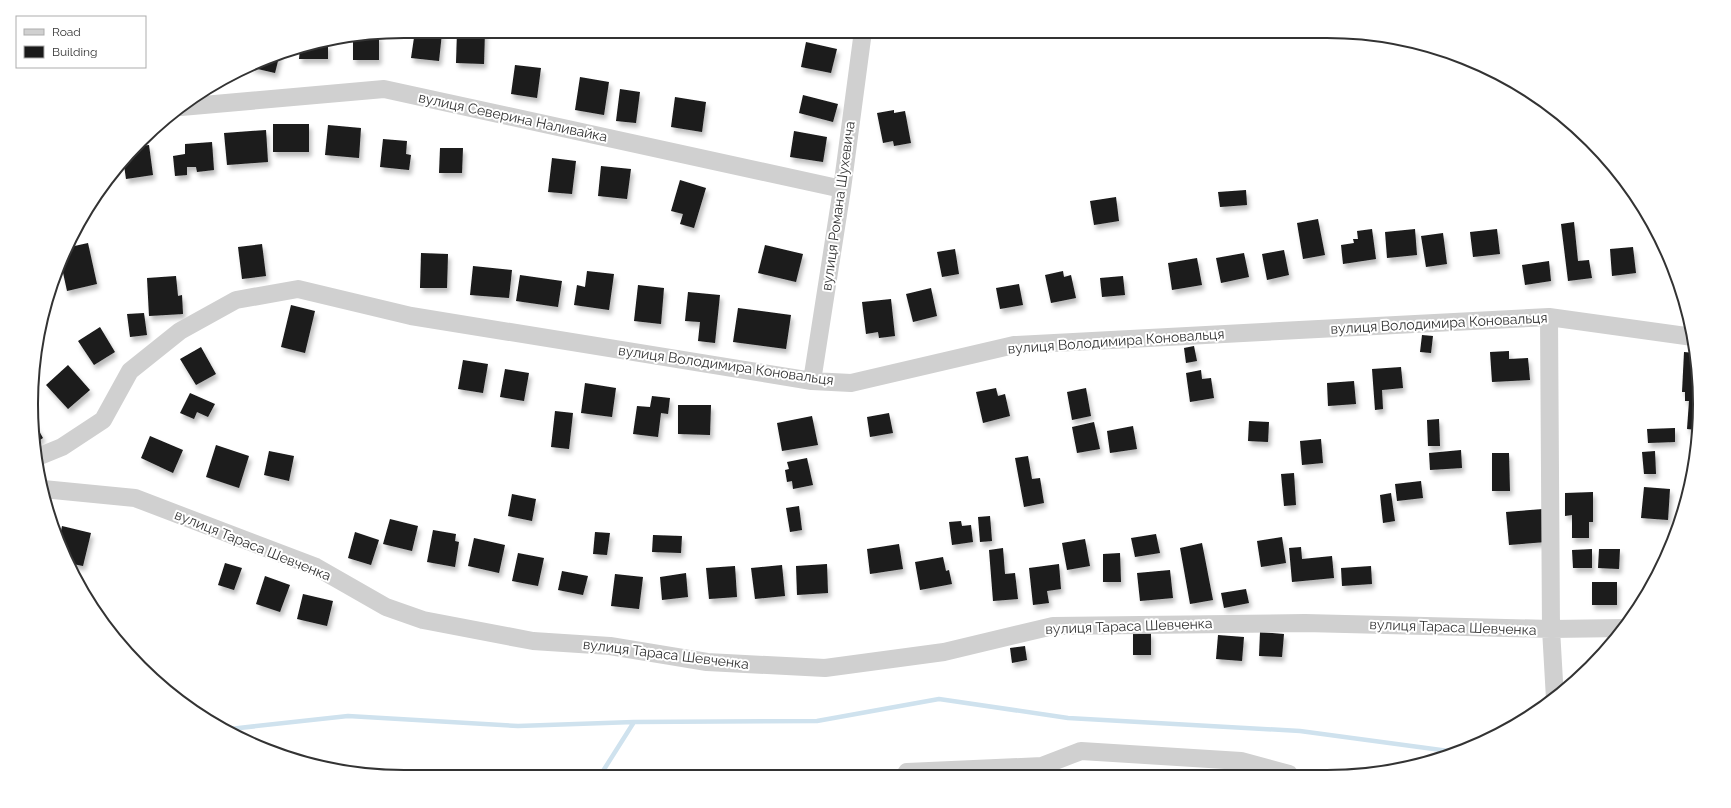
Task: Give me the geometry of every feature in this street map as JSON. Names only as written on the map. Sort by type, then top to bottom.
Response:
[{"type":"street","name":"вулиця Романа Шухевича","points":[[812,381],[842,189],[862,38]]},
{"type":"street","name":"вулиця Северина Наливайка","points":[[192,106],[384,89],[842,189]]},
{"type":"street","name":"вулиця Володимира Коновальця","points":[[42,456],[62,448],[102,420],[130,372],[180,331],[236,300],[298,289],[411,316],[812,381],[851,383],[1014,345],[1549,317],[1687,336]]},
{"type":"street","points":[[1549,317],[1551,629],[1554,690]]},
{"type":"street","name":"вулиця Тараса Шевченка","points":[[48,489],[135,498],[316,568],[386,607],[423,620],[533,641],[610,646],[707,662],[825,668],[944,652],[1053,626],[1305,623],[1551,629],[1616,628]]},
{"type":"street","points":[[974,770],[1042,766],[1081,751],[1241,760],[1276,770]]},
{"type":"building","points":[[414,38],[441,38],[439,61],[411,58]]},
{"type":"building","points":[[457,38],[485,38],[484,64],[456,63]]},
{"type":"building","points":[[379,39],[379,60],[353,60],[353,42]]},
{"type":"building","points":[[806,42],[837,49],[831,73],[801,67]]},
{"type":"building","points":[[328,46],[328,59],[299,59],[300,53]]},
{"type":"building","points":[[278,60],[275,73],[257,69]]},
{"type":"building","points":[[515,65],[541,68],[537,98],[511,94]]},
{"type":"building","points":[[580,77],[609,82],[604,115],[575,110]]},
{"type":"building","points":[[620,89],[640,92],[636,123],[616,121]]},
{"type":"building","points":[[803,95],[838,104],[833,122],[799,113]]},
{"type":"building","points":[[675,97],[706,102],[702,132],[671,127]]},
{"type":"building","points":[[894,110],[894,113],[905,111],[911,143],[894,146],[893,141],[883,143],[877,113]]},
{"type":"building","points":[[273,124],[309,124],[309,152],[273,152]]},
{"type":"building","points":[[328,125],[361,128],[359,158],[325,155]]},
{"type":"building","points":[[266,130],[268,162],[227,165],[224,133]]},
{"type":"building","points":[[794,131],[827,137],[823,162],[790,157]]},
{"type":"building","points":[[383,139],[407,141],[406,154],[411,155],[409,170],[380,167]]},
{"type":"building","points":[[212,142],[214,170],[197,172],[196,167],[187,167],[187,175],[175,176],[173,156],[185,154],[185,144]]},
{"type":"building","points":[[145,145],[149,145],[153,175],[126,179],[124,168]]},
{"type":"building","points":[[440,148],[463,148],[462,173],[439,173]]},
{"type":"building","points":[[552,158],[576,161],[572,194],[548,192]]},
{"type":"building","points":[[601,166],[631,169],[627,199],[598,196]]},
{"type":"building","points":[[680,180],[706,188],[694,228],[680,224],[683,214],[671,211]]},
{"type":"building","points":[[1246,190],[1247,205],[1220,207],[1218,192]]},
{"type":"building","points":[[1116,197],[1119,221],[1094,225],[1090,201]]},
{"type":"building","points":[[1318,219],[1325,255],[1303,259],[1297,223]]},
{"type":"building","points":[[1574,222],[1578,261],[1589,260],[1592,278],[1568,281],[1561,224]]},
{"type":"building","points":[[1372,229],[1376,259],[1343,264],[1341,245],[1354,243],[1353,239],[1358,239],[1357,231]]},
{"type":"building","points":[[1415,229],[1417,255],[1387,258],[1385,232]]},
{"type":"building","points":[[1497,229],[1500,254],[1473,257],[1470,232]]},
{"type":"building","points":[[1443,233],[1447,264],[1426,267],[1421,236]]},
{"type":"building","points":[[88,243],[97,284],[67,291],[63,272],[74,246]]},
{"type":"building","points":[[262,244],[266,276],[242,279],[238,247]]},
{"type":"building","points":[[765,245],[803,254],[796,282],[758,273]]},
{"type":"building","points":[[1633,247],[1636,273],[1612,276],[1610,249]]},
{"type":"building","points":[[955,249],[959,274],[942,277],[937,252]]},
{"type":"building","points":[[1284,250],[1289,275],[1267,280],[1262,254]]},
{"type":"building","points":[[421,253],[448,254],[447,288],[420,288]]},
{"type":"building","points":[[1244,253],[1249,277],[1221,283],[1216,258]]},
{"type":"building","points":[[1197,258],[1202,285],[1172,290],[1168,263]]},
{"type":"building","points":[[1549,261],[1551,281],[1525,285],[1522,265]]},
{"type":"building","points":[[473,266],[512,270],[509,298],[470,295]]},
{"type":"building","points":[[587,271],[614,274],[609,310],[574,305],[577,285],[585,287]]},
{"type":"building","points":[[1063,271],[1064,277],[1071,275],[1076,298],[1051,303],[1045,275]]},
{"type":"building","points":[[520,275],[562,281],[558,307],[516,301]]},
{"type":"building","points":[[176,276],[178,296],[182,295],[183,314],[149,316],[147,278]]},
{"type":"building","points":[[1123,276],[1125,295],[1102,297],[1100,278]]},
{"type":"building","points":[[1019,284],[1023,305],[1000,309],[996,288]]},
{"type":"building","points":[[638,285],[664,288],[661,324],[634,321]]},
{"type":"building","points":[[931,288],[937,316],[913,322],[906,294]]},
{"type":"building","points":[[688,292],[720,295],[715,343],[698,341],[700,322],[685,321]]},
{"type":"building","points":[[891,299],[895,336],[879,338],[878,332],[866,334],[862,302]]},
{"type":"building","points":[[291,305],[315,311],[305,353],[281,347]]},
{"type":"building","points":[[738,308],[791,315],[786,349],[733,342]]},
{"type":"building","points":[[144,313],[147,335],[130,337],[127,314]]},
{"type":"building","points":[[100,327],[115,352],[94,365],[78,341]]},
{"type":"building","points":[[1422,335],[1433,336],[1431,353],[1420,352]]},
{"type":"building","points":[[1194,346],[1197,361],[1186,363],[1184,348]]},
{"type":"building","points":[[201,347],[216,374],[196,385],[180,359]]},
{"type":"building","points":[[1509,351],[1509,359],[1528,358],[1530,380],[1492,382],[1490,352]]},
{"type":"building","points":[[1684,352],[1689,352],[1693,404],[1692,429],[1687,429],[1689,401],[1685,401],[1685,392],[1682,392]]},
{"type":"building","points":[[463,360],[488,364],[483,393],[458,389]]},
{"type":"building","points":[[68,365],[90,390],[68,409],[46,385]]},
{"type":"building","points":[[1401,367],[1403,388],[1382,390],[1383,409],[1375,410],[1372,369]]},
{"type":"building","points":[[505,369],[529,373],[524,401],[500,397]]},
{"type":"building","points":[[1201,370],[1202,379],[1211,378],[1214,398],[1190,402],[1186,373]]},
{"type":"building","points":[[1354,381],[1356,404],[1328,406],[1327,383]]},
{"type":"building","points":[[585,383],[616,388],[612,417],[581,413]]},
{"type":"building","points":[[996,388],[998,396],[1005,394],[1010,416],[983,423],[976,392]]},
{"type":"building","points":[[1086,388],[1091,416],[1072,420],[1067,392]]},
{"type":"building","points":[[190,393],[215,404],[208,417],[197,412],[194,419],[180,413]]},
{"type":"building","points":[[652,396],[670,398],[668,414],[661,413],[658,437],[633,434],[637,406],[650,407]]},
{"type":"building","points":[[678,405],[711,405],[710,435],[678,434]]},
{"type":"building","points":[[555,411],[573,413],[569,449],[551,447]]},
{"type":"building","points":[[889,413],[893,433],[870,437],[867,417]]},
{"type":"building","points":[[812,416],[818,445],[782,451],[777,423]]},
{"type":"building","points":[[1439,419],[1440,446],[1428,446],[1427,420]]},
{"type":"building","points":[[1249,421],[1269,422],[1268,442],[1248,441]]},
{"type":"building","points":[[1094,422],[1100,449],[1077,453],[1072,427]]},
{"type":"building","points":[[1133,426],[1137,449],[1110,453],[1107,431]]},
{"type":"building","points":[[1675,428],[1675,442],[1648,443],[1647,429]]},
{"type":"building","points":[[39,432],[43,438],[40,440]]},
{"type":"building","points":[[150,436],[183,450],[173,473],[141,458]]},
{"type":"building","points":[[1321,439],[1323,463],[1302,465],[1300,441]]},
{"type":"building","points":[[216,445],[249,456],[239,488],[206,477]]},
{"type":"building","points":[[1461,450],[1462,468],[1430,470],[1429,453]]},
{"type":"building","points":[[269,451],[294,456],[289,481],[264,475]]},
{"type":"building","points":[[1655,451],[1656,474],[1644,474],[1642,452]]},
{"type":"building","points":[[1492,453],[1509,453],[1510,491],[1492,491]]},
{"type":"building","points":[[1028,456],[1032,479],[1040,478],[1044,503],[1024,507],[1015,458]]},
{"type":"building","points":[[807,458],[813,485],[793,489],[792,481],[787,482],[785,470],[789,469],[787,462]]},
{"type":"building","points":[[1294,473],[1296,505],[1284,506],[1281,474]]},
{"type":"building","points":[[1421,481],[1423,498],[1397,501],[1395,484]]},
{"type":"building","points":[[1644,487],[1670,489],[1668,520],[1641,518]]},
{"type":"building","points":[[1593,492],[1593,522],[1589,522],[1589,538],[1572,538],[1572,515],[1565,516],[1565,493]]},
{"type":"building","points":[[1391,493],[1395,521],[1383,523],[1380,495]]},
{"type":"building","points":[[512,494],[536,499],[532,521],[508,516]]},
{"type":"building","points":[[799,506],[802,530],[790,532],[786,508]]},
{"type":"building","points":[[1543,509],[1546,542],[1509,545],[1506,512]]},
{"type":"building","points":[[990,516],[992,541],[980,542],[978,517]]},
{"type":"building","points":[[390,519],[418,526],[412,551],[383,544]]},
{"type":"building","points":[[961,521],[962,526],[971,525],[973,542],[952,545],[949,522]]},
{"type":"building","points":[[62,526],[91,533],[83,566],[75,564],[61,532]]},
{"type":"building","points":[[433,530],[456,534],[455,541],[459,542],[455,567],[427,562]]},
{"type":"building","points":[[355,532],[379,540],[371,565],[348,558]]},
{"type":"building","points":[[595,532],[610,533],[607,555],[593,554]]},
{"type":"building","points":[[1156,534],[1160,553],[1135,557],[1131,538]]},
{"type":"building","points":[[653,535],[682,536],[681,553],[652,552]]},
{"type":"building","points":[[1282,537],[1286,563],[1261,567],[1257,541]]},
{"type":"building","points":[[474,538],[505,545],[499,573],[468,566]]},
{"type":"building","points":[[1085,539],[1090,566],[1067,570],[1062,543]]},
{"type":"building","points":[[1202,543],[1213,600],[1190,604],[1180,548]]},
{"type":"building","points":[[899,544],[903,569],[870,574],[867,549]]},
{"type":"building","points":[[1301,547],[1302,559],[1332,556],[1334,578],[1292,582],[1289,548]]},
{"type":"building","points":[[1003,548],[1005,574],[1015,573],[1018,599],[993,601],[989,550]]},
{"type":"building","points":[[1592,549],[1592,568],[1573,568],[1572,550]]},
{"type":"building","points":[[1599,549],[1620,549],[1619,569],[1598,568]]},
{"type":"building","points":[[518,553],[544,558],[538,586],[512,581]]},
{"type":"building","points":[[1120,553],[1121,582],[1103,582],[1103,554]]},
{"type":"building","points":[[943,557],[946,571],[949,570],[952,584],[920,590],[915,562]]},
{"type":"building","points":[[225,563],[242,568],[234,590],[218,585]]},
{"type":"building","points":[[827,564],[828,593],[797,595],[796,566]]},
{"type":"building","points":[[1059,564],[1061,589],[1047,591],[1049,603],[1033,605],[1029,568]]},
{"type":"building","points":[[782,565],[785,596],[755,599],[751,568]]},
{"type":"building","points":[[735,566],[737,597],[709,599],[706,568]]},
{"type":"building","points":[[1371,566],[1372,584],[1342,586],[1341,568]]},
{"type":"building","points":[[1170,570],[1173,598],[1140,601],[1137,573]]},
{"type":"building","points":[[562,571],[588,576],[583,595],[558,590]]},
{"type":"building","points":[[686,573],[688,597],[662,600],[660,577]]},
{"type":"building","points":[[615,574],[643,577],[639,609],[611,606]]},
{"type":"building","points":[[265,576],[290,585],[280,612],[256,604]]},
{"type":"building","points":[[1592,582],[1617,582],[1617,605],[1592,605]]},
{"type":"building","points":[[1246,589],[1249,603],[1224,608],[1221,593]]},
{"type":"building","points":[[303,594],[333,601],[327,626],[297,619]]},
{"type":"building","points":[[1260,632],[1284,634],[1282,657],[1259,656]]},
{"type":"building","points":[[1133,633],[1151,633],[1151,655],[1133,655]]},
{"type":"building","points":[[1218,635],[1244,637],[1242,661],[1216,659]]},
{"type":"building","points":[[1025,646],[1027,660],[1012,663],[1010,648]]},
{"type":"waterway","points":[[604,770],[634,722],[817,721],[939,699],[1068,718],[1300,731],[1446,751]]},
{"type":"waterway","points":[[235,728],[348,716],[518,726],[634,722]]}]
